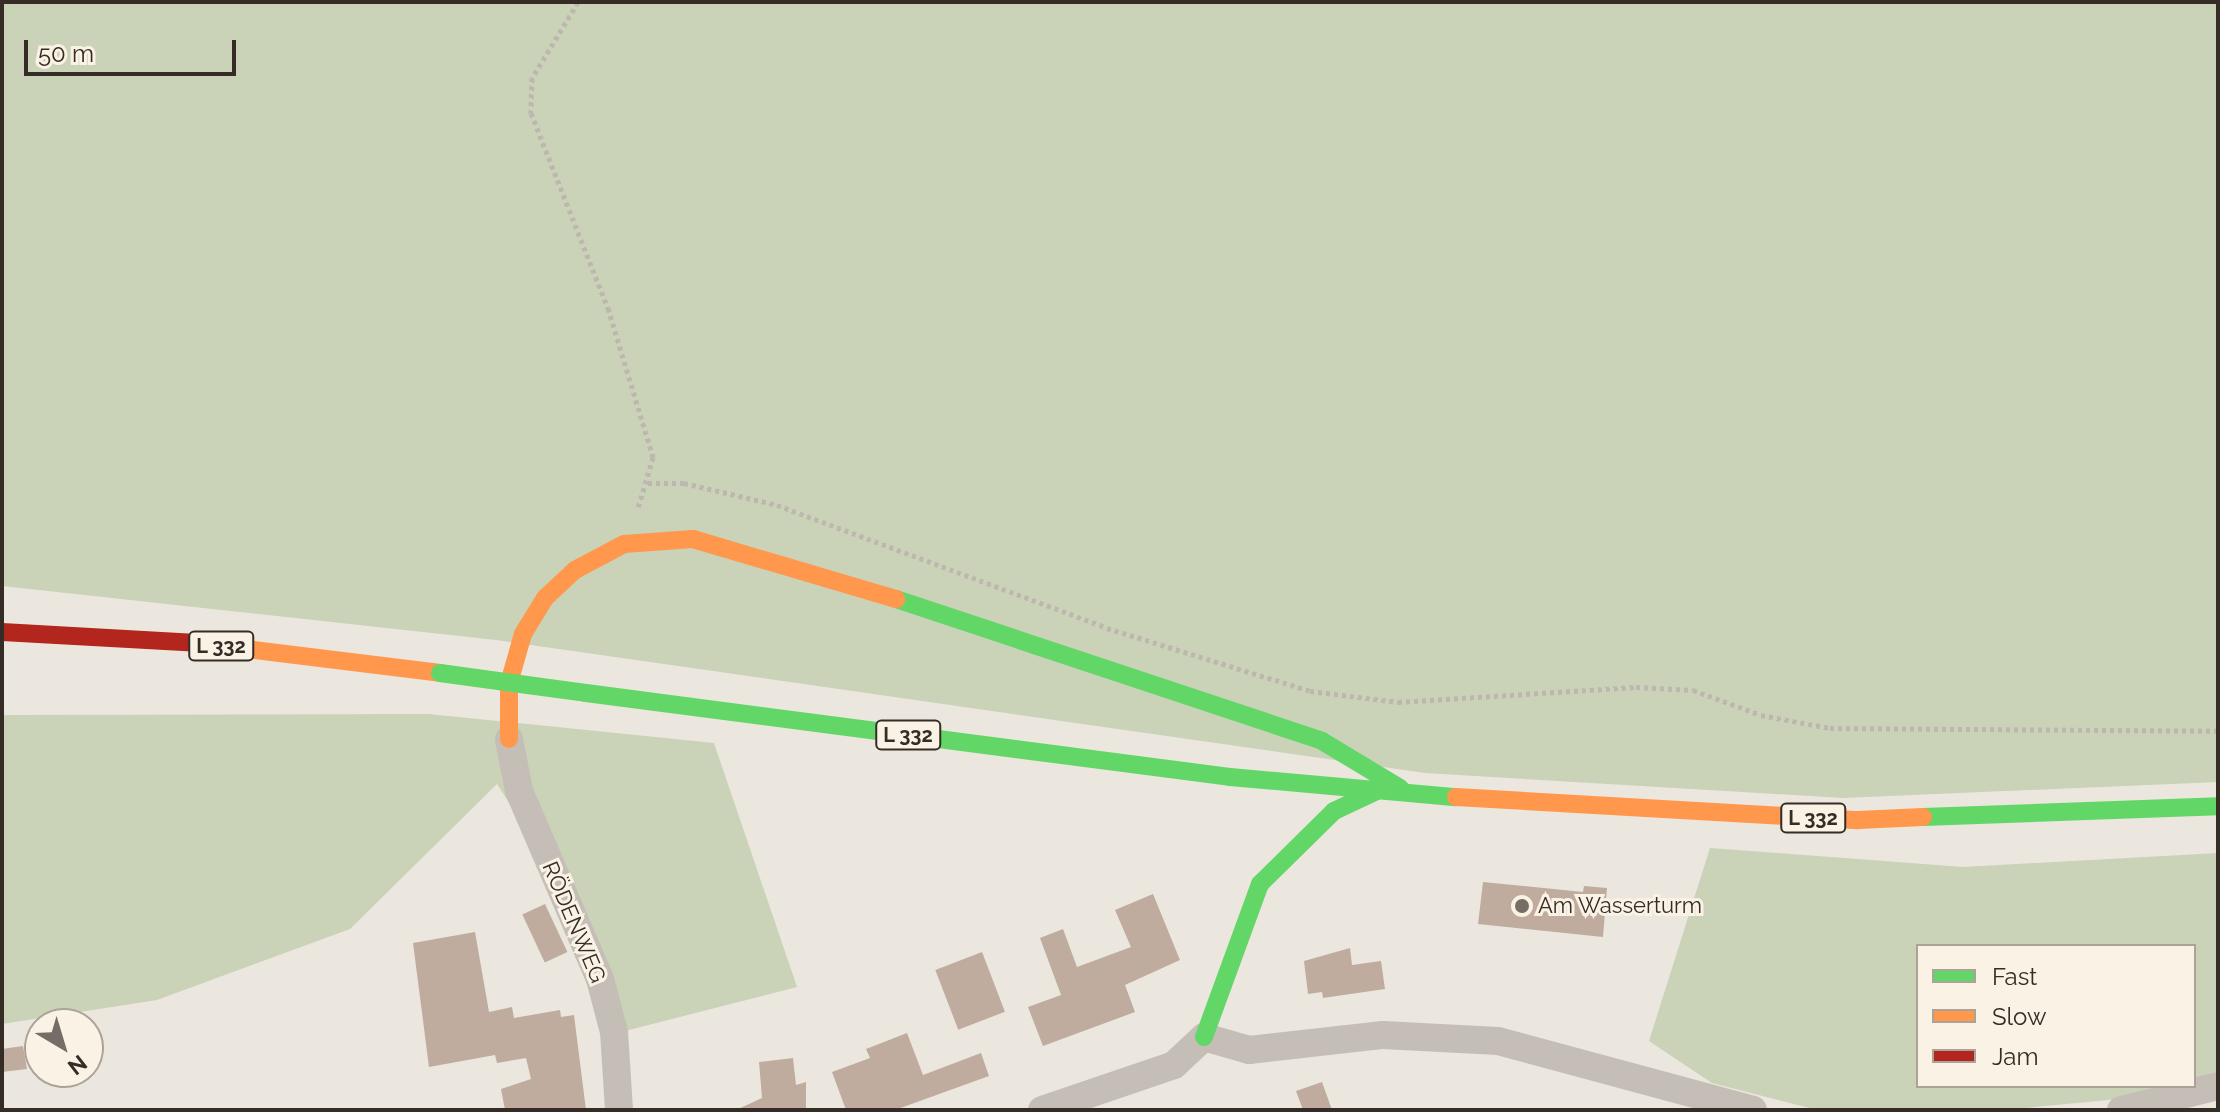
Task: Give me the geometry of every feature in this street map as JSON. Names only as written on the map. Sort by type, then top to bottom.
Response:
[{"type":"main road","points":[[509,739],[509,683],[523,634],[545,598],[575,570],[624,544],[693,539],[830,577],[1322,741],[1409,794]]},
{"type":"main road","name":"L 332","points":[[2,632],[210,644],[1409,794],[1858,820],[2218,806]]},
{"type":"main road","points":[[1204,1037],[1260,884],[1334,811],[1377,791]]},
{"type":"street","name":"RÖDENWEG","points":[[509,739],[519,791],[600,979],[614,1032],[619,1110]]},
{"type":"street","points":[[1042,1110],[1174,1065],[1204,1037],[1249,1050],[1383,1035],[1498,1041],[1753,1110]]},
{"type":"street","points":[[2121,1110],[2218,1086]]},
{"type":"path","points":[[578,2],[532,78],[531,113],[608,308],[653,457],[648,483],[624,544]]},
{"type":"path","points":[[648,483],[684,483],[777,505],[1107,628],[1310,691],[1398,702],[1664,688],[1693,690],[1761,715],[1830,728],[2218,731]]},
{"type":"green space","points":[[2,2],[2218,2],[2218,782],[1843,798],[1425,773],[496,640],[2,586]]},
{"type":"green space","points":[[428,714],[714,743],[797,987],[625,1031],[575,905],[497,784],[350,929],[157,1000],[104,1008],[24,1008],[24,1021],[2,1024],[2,715]]},
{"type":"green space","points":[[1710,848],[1963,867],[2218,853],[2218,1080],[2196,1087],[2196,944],[1916,944],[1916,1088],[2192,1088],[2172,1094],[2004,1110],[1817,1110],[1712,1083],[1649,1041]]},
{"type":"building","points":[[1483,882],[1583,892],[1584,886],[1607,888],[1603,937],[1478,924]]},
{"type":"building","points":[[1153,894],[1180,960],[1125,985],[1135,1012],[1043,1046],[1028,1007],[1061,995],[1040,938],[1063,929],[1077,967],[1131,947],[1115,910]]},
{"type":"building","points":[[545,904],[567,952],[545,963],[522,915]]},
{"type":"building","points":[[475,932],[489,1012],[512,1007],[514,1018],[560,1010],[561,1017],[574,1015],[586,1110],[505,1110],[501,1089],[531,1079],[526,1058],[497,1063],[495,1055],[429,1067],[413,943]]},
{"type":"building","points":[[1350,948],[1352,965],[1381,961],[1385,989],[1323,998],[1322,992],[1308,994],[1304,961]]},
{"type":"building","points":[[982,952],[1005,1012],[958,1030],[935,970]]},
{"type":"building","points":[[907,1033],[923,1075],[981,1053],[989,1076],[895,1110],[846,1110],[832,1072],[870,1058],[866,1049]]},
{"type":"building","points":[[23,1046],[24,1069],[2,1072],[2,1049]]},
{"type":"building","points":[[793,1058],[796,1085],[806,1082],[806,1110],[736,1110],[762,1098],[759,1062]]},
{"type":"building","points":[[1322,1082],[1332,1110],[1303,1110],[1296,1091]]},
{"type":"traffic: fast","points":[[896,599],[1322,741],[1400,788]]},
{"type":"traffic: fast","points":[[440,673],[586,693]]},
{"type":"traffic: fast","points":[[586,693],[1230,777],[1456,797]]},
{"type":"traffic: fast","points":[[1204,1037],[1260,884],[1334,811],[1377,791]]},
{"type":"traffic: fast","points":[[1923,817],[2218,806]]},
{"type":"traffic: slow","points":[[509,739],[509,683],[523,634],[545,598],[575,570],[624,544],[693,539],[896,599]]},
{"type":"traffic: slow","points":[[197,643],[440,673]]},
{"type":"traffic: slow","points":[[1456,797],[1858,820],[1923,817]]},
{"type":"traffic: jam","points":[[2,632],[197,643]]},
{"type":"place","name":"Am Wasserturm","points":[[1522,906]]}]
